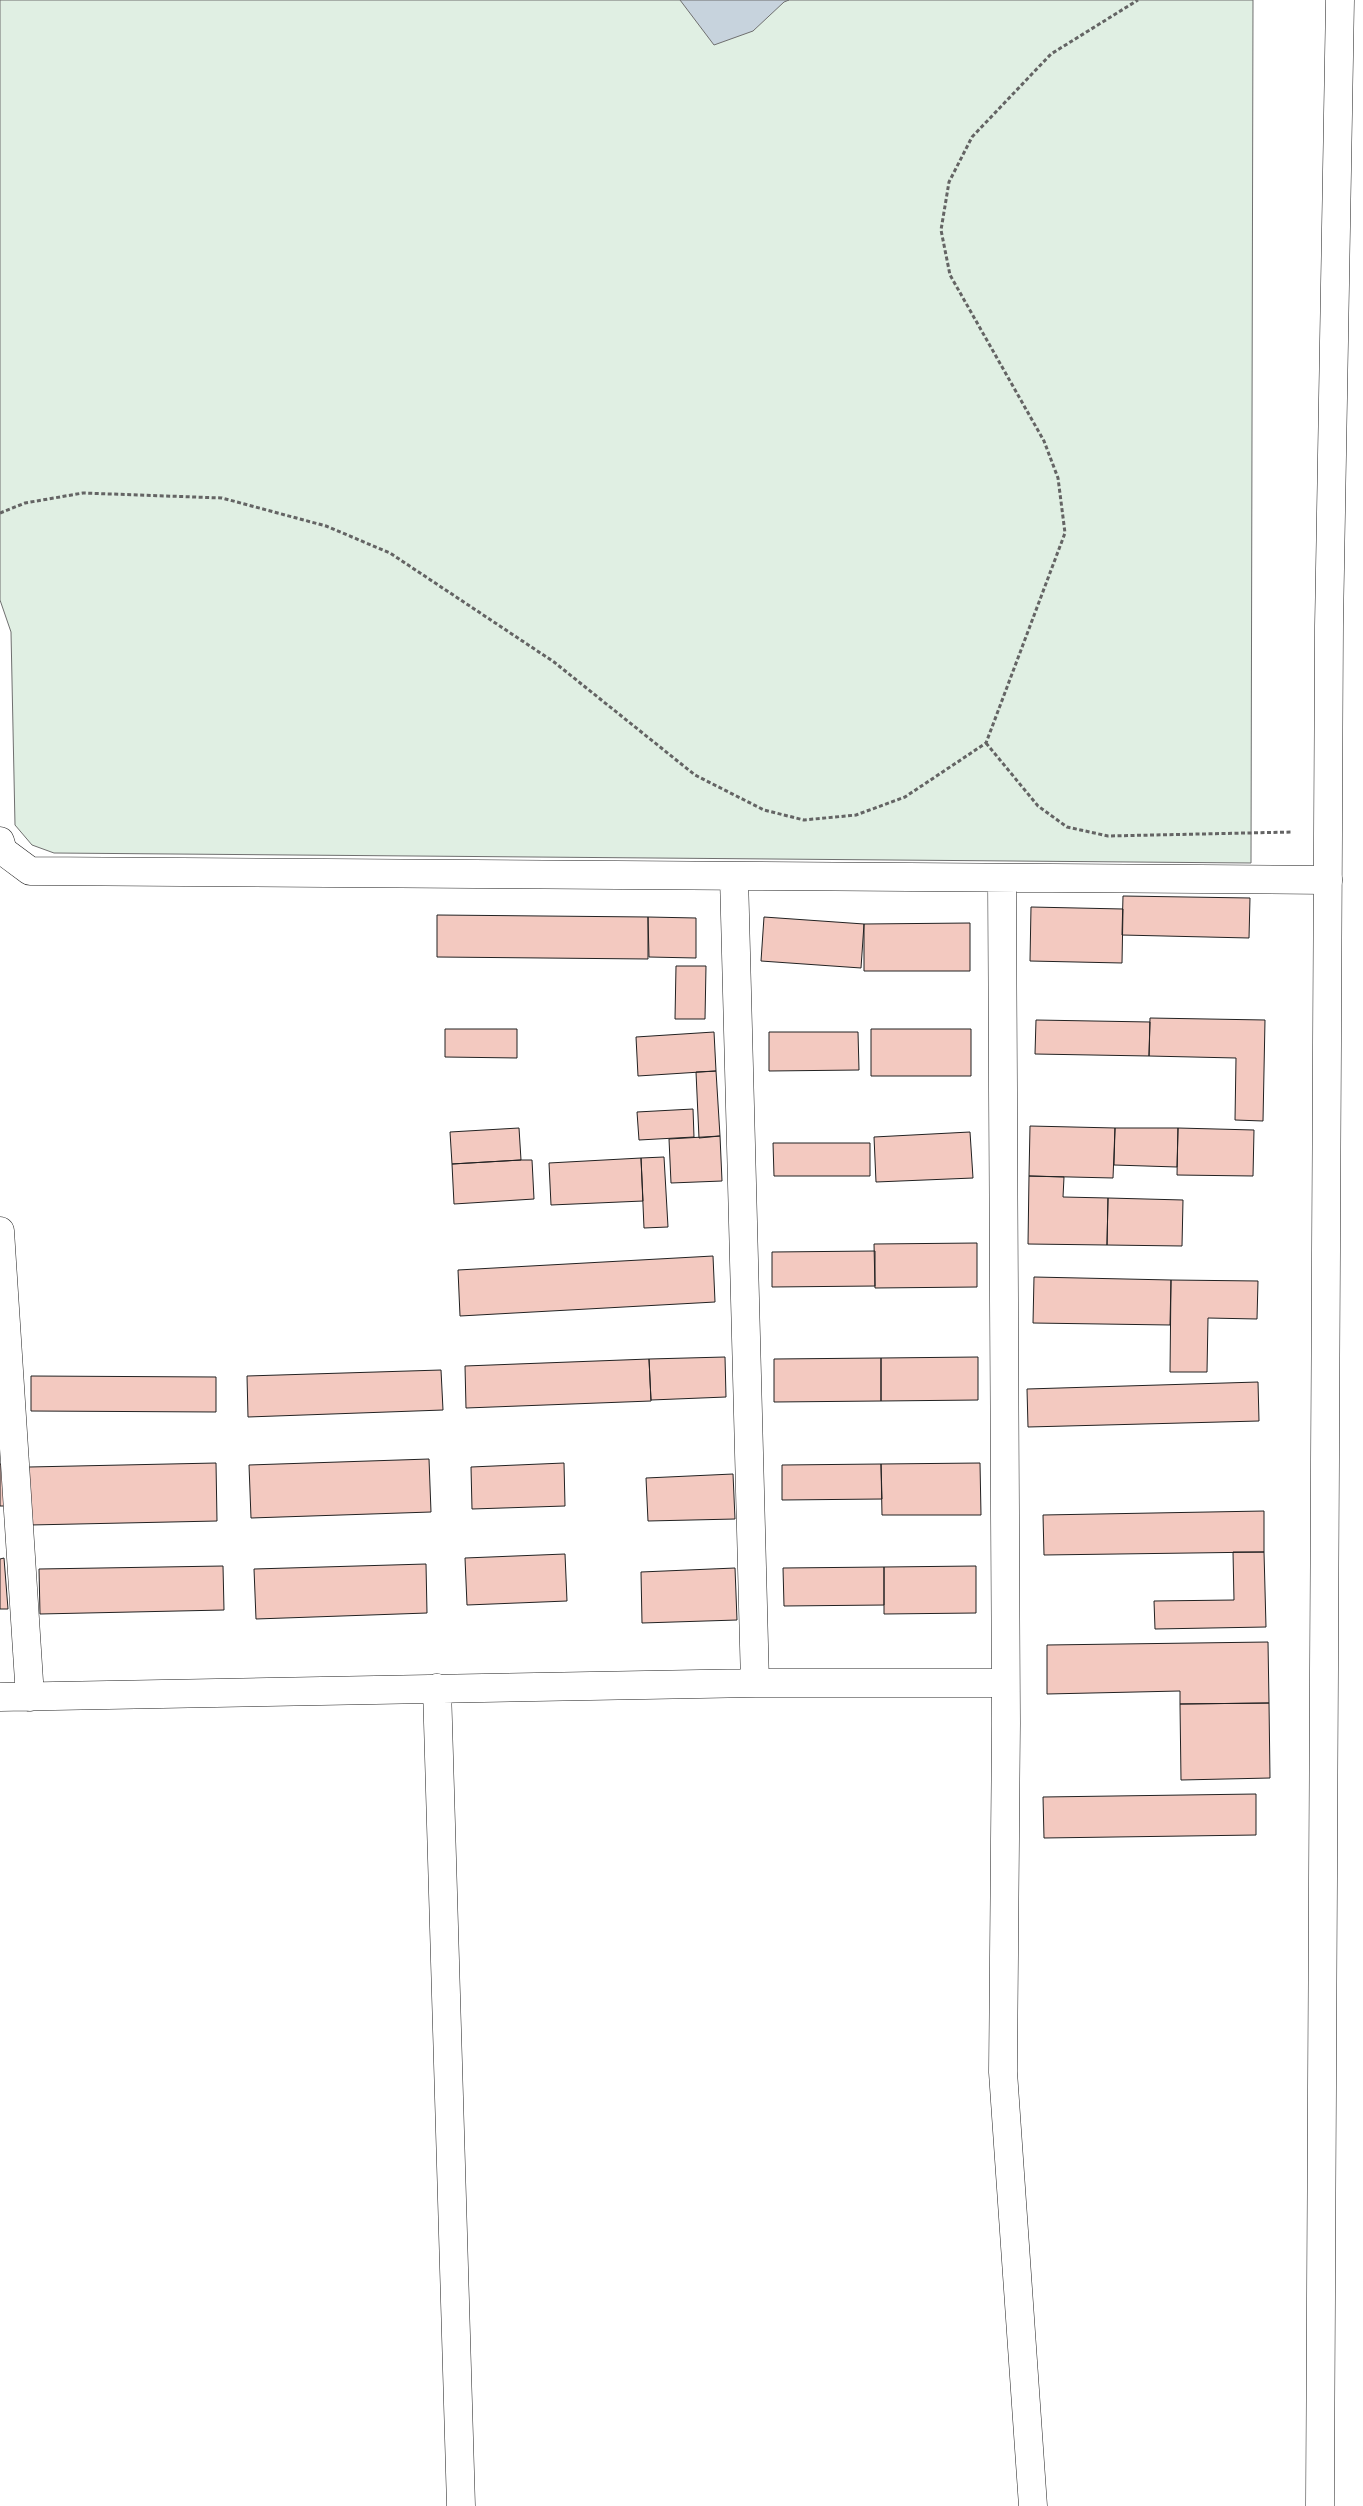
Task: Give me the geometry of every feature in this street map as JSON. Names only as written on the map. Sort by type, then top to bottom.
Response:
[{"type":"street","points":[[1320,2506],[1328,831],[1340,0]]},
{"type":"street","points":[[1,850],[30,871],[1328,880]]},
{"type":"street","points":[[734,876],[755,1683]]},
{"type":"street","points":[[1002,878],[1006,1683],[1003,2072],[1033,2506]]},
{"type":"street","points":[[0,1231],[4,1350],[30,1697]]},
{"type":"street","points":[[0,1697],[755,1683],[1006,1683]]},
{"type":"street","points":[[437,1688],[461,2506]]},
{"type":"path","points":[[0,514],[25,503],[83,494],[222,498],[326,526],[390,553],[554,662],[695,775],[764,810],[804,820],[856,815],[905,797],[986,743],[1065,533],[1058,478],[1044,441],[950,275],[940,230],[949,182],[972,137],[1051,54],[1138,0]]},
{"type":"path","points":[[986,743],[1038,806],[1067,827],[1108,836],[1328,831]]},
{"type":"green space","points":[[0,0],[1253,0],[1251,863],[54,853],[32,845],[15,825],[11,632],[0,600]]},
{"type":"shaded area","points":[[680,0],[789,0],[784,2],[753,31],[714,45]]},
{"type":"building","points":[[1123,896],[1250,898],[1249,938],[1122,935]]},
{"type":"building","points":[[1031,907],[1123,909],[1122,963],[1030,961]]},
{"type":"building","points":[[437,915],[648,917],[648,959],[437,957]]},
{"type":"building","points":[[648,917],[696,918],[696,958],[649,957]]},
{"type":"building","points":[[764,917],[864,924],[861,968],[761,961]]},
{"type":"building","points":[[970,923],[970,971],[864,971],[864,924]]},
{"type":"building","points":[[676,966],[706,966],[705,1019],[675,1019]]},
{"type":"building","points":[[1150,1018],[1265,1020],[1263,1121],[1235,1120],[1236,1058],[1149,1056]]},
{"type":"building","points":[[1036,1020],[1150,1022],[1149,1056],[1035,1054]]},
{"type":"building","points":[[445,1029],[517,1029],[517,1058],[445,1057]]},
{"type":"building","points":[[871,1029],[971,1029],[971,1076],[871,1076]]},
{"type":"building","points":[[714,1032],[716,1071],[638,1076],[636,1037]]},
{"type":"building","points":[[769,1032],[858,1032],[859,1070],[769,1071]]},
{"type":"building","points":[[716,1071],[720,1136],[699,1138],[696,1072]]},
{"type":"building","points":[[693,1109],[694,1137],[639,1140],[637,1112]]},
{"type":"building","points":[[1030,1126],[1115,1128],[1113,1178],[1029,1176]]},
{"type":"building","points":[[519,1128],[521,1160],[452,1164],[450,1132]]},
{"type":"building","points":[[1115,1128],[1178,1128],[1177,1167],[1114,1165]]},
{"type":"building","points":[[1178,1128],[1254,1130],[1253,1176],[1177,1175]]},
{"type":"building","points":[[970,1132],[973,1178],[876,1182],[874,1137]]},
{"type":"building","points":[[720,1136],[722,1181],[671,1183],[669,1139]]},
{"type":"building","points":[[773,1143],[870,1143],[870,1176],[774,1176]]},
{"type":"building","points":[[664,1157],[668,1227],[644,1228],[641,1158]]},
{"type":"building","points":[[641,1158],[643,1201],[551,1205],[549,1163]]},
{"type":"building","points":[[532,1160],[534,1199],[454,1204],[452,1164]]},
{"type":"building","points":[[1029,1176],[1064,1177],[1063,1197],[1108,1198],[1107,1245],[1028,1244]]},
{"type":"building","points":[[1108,1198],[1183,1200],[1182,1246],[1107,1245]]},
{"type":"building","points":[[977,1243],[977,1287],[875,1288],[874,1244]]},
{"type":"building","points":[[875,1251],[875,1286],[772,1287],[772,1252]]},
{"type":"building","points":[[713,1256],[715,1302],[460,1316],[458,1270]]},
{"type":"building","points":[[1034,1277],[1171,1280],[1170,1325],[1033,1323]]},
{"type":"building","points":[[1171,1280],[1258,1281],[1257,1319],[1208,1318],[1207,1372],[1170,1372]]},
{"type":"building","points":[[725,1357],[726,1397],[651,1400],[649,1359]]},
{"type":"building","points":[[978,1357],[978,1400],[881,1401],[881,1358]]},
{"type":"building","points":[[881,1358],[881,1401],[774,1402],[774,1359]]},
{"type":"building","points":[[649,1359],[651,1401],[466,1408],[465,1366]]},
{"type":"building","points":[[441,1370],[443,1410],[248,1417],[247,1376]]},
{"type":"building","points":[[31,1376],[216,1377],[216,1412],[31,1411]]},
{"type":"building","points":[[1258,1382],[1259,1421],[1028,1427],[1027,1389]]},
{"type":"building","points":[[429,1459],[431,1512],[251,1518],[249,1465]]},
{"type":"building","points":[[216,1463],[217,1521],[30,1525],[29,1467]]},
{"type":"building","points":[[564,1463],[565,1506],[472,1509],[471,1467]]},
{"type":"building","points":[[980,1463],[981,1515],[882,1515],[881,1464]]},
{"type":"building","points":[[0,1464],[2,1464],[5,1506],[0,1506]]},
{"type":"building","points":[[881,1464],[882,1499],[782,1500],[782,1465]]},
{"type":"building","points":[[733,1474],[735,1519],[648,1521],[646,1478]]},
{"type":"building","points":[[1264,1511],[1264,1552],[1044,1555],[1043,1515]]},
{"type":"building","points":[[1233,1552],[1264,1552],[1266,1627],[1155,1629],[1154,1601],[1234,1600]]},
{"type":"building","points":[[565,1554],[567,1601],[467,1605],[465,1558]]},
{"type":"building","points":[[4,1558],[8,1609],[0,1609],[0,1559]]},
{"type":"building","points":[[426,1564],[427,1613],[256,1619],[254,1569]]},
{"type":"building","points":[[223,1566],[224,1610],[40,1614],[39,1569]]},
{"type":"building","points":[[976,1566],[976,1613],[884,1614],[884,1567]]},
{"type":"building","points":[[884,1567],[884,1605],[784,1606],[783,1568]]},
{"type":"building","points":[[735,1568],[737,1620],[642,1623],[641,1572]]},
{"type":"building","points":[[1268,1642],[1269,1703],[1180,1704],[1180,1691],[1047,1694],[1047,1645]]},
{"type":"building","points":[[1269,1703],[1270,1778],[1181,1780],[1180,1704]]},
{"type":"building","points":[[1256,1794],[1256,1835],[1044,1838],[1043,1797]]}]
